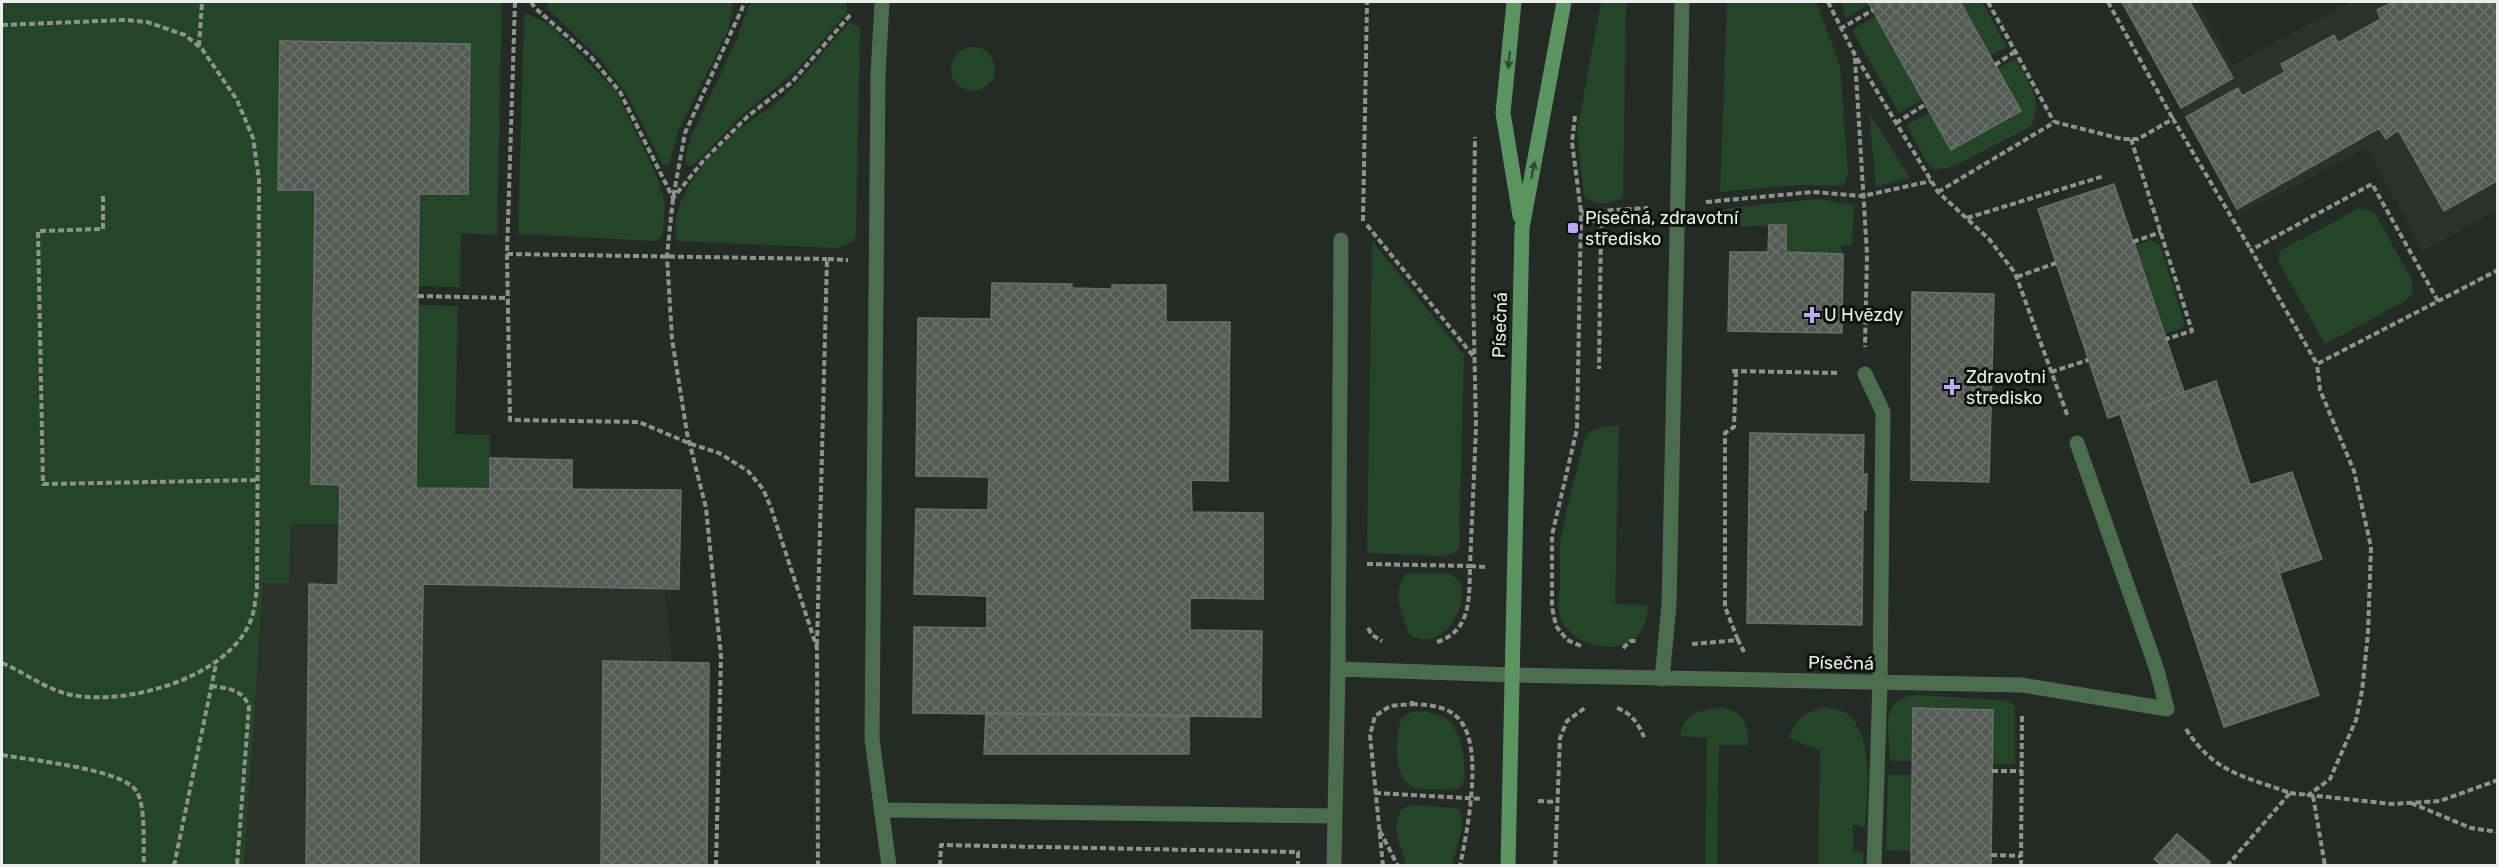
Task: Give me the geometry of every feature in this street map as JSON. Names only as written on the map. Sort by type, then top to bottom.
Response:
[{"type":"street","name":"Písečná","points":[[1514,2],[1503,113],[1522,228]]},
{"type":"street","name":"Písečná","points":[[1508,866],[1522,228],[1564,2]]},
{"type":"street","points":[[1662,679],[1669,605],[1682,2]]},
{"type":"street","points":[[881,5],[878,74],[872,740],[889,866]]},
{"type":"street","points":[[1334,866],[1341,240]]},
{"type":"street","points":[[1864,374],[1883,412],[1880,683],[1874,866]]},
{"type":"street","points":[[2077,443],[2157,670],[2167,709]]},
{"type":"street","points":[[1338,669],[1513,675]]},
{"type":"street","name":"Písečná","points":[[1513,675],[2022,685],[2167,709]]},
{"type":"street","points":[[881,810],[1335,816]]},
{"type":"path","points":[[199,46],[202,2]]},
{"type":"path","points":[[515,2],[507,254],[510,420],[639,422],[719,453],[748,471],[763,489],[771,508],[817,648]]},
{"type":"path","points":[[531,2],[591,57],[620,92],[673,198]]},
{"type":"path","points":[[716,866],[721,656],[706,508],[687,433],[672,339],[667,256],[673,198],[685,133],[745,2]]},
{"type":"path","points":[[1363,232],[1367,2]]},
{"type":"path","points":[[1828,2],[1855,55],[1938,192],[1989,239],[2017,277],[2077,443]]},
{"type":"path","points":[[1988,2],[2055,122]]},
{"type":"path","points":[[2108,2],[2173,119],[2317,364],[2319,390],[2354,471],[2371,547],[2368,633],[2362,691],[2356,720],[2331,779],[2310,796]]},
{"type":"path","points":[[673,198],[704,160],[748,116],[792,82],[857,7],[881,5]]},
{"type":"path","points":[[1840,29],[1873,10]]},
{"type":"path","points":[[2,25],[124,20],[147,22],[185,35],[199,46],[237,100],[253,138],[259,180],[257,590],[252,618],[240,638],[216,664],[152,691],[97,699],[70,694],[47,687],[2,663]]},
{"type":"path","points":[[1995,65],[2016,51]]},
{"type":"path","points":[[1738,640],[1725,607],[1725,433],[1734,427],[1734,371],[1864,374],[1867,254],[1855,55]]},
{"type":"path","points":[[1896,123],[1926,104]]},
{"type":"path","points":[[1576,108],[1572,142],[1581,212],[1577,429],[1552,535],[1552,607],[1556,626],[1567,640],[1588,649]]},
{"type":"path","points":[[1938,192],[2055,122],[2138,139],[2173,119]]},
{"type":"path","points":[[1412,704],[1415,644],[1448,639],[1458,630],[1465,616],[1470,566],[1476,428],[1474,357],[1476,135]]},
{"type":"path","points":[[2131,139],[2192,331],[2166,339]]},
{"type":"path","points":[[1966,218],[2104,176]]},
{"type":"path","points":[[1581,212],[1813,192],[1863,196],[1931,180]]},
{"type":"path","points":[[2251,250],[2372,184],[2438,302]]},
{"type":"path","points":[[102,196],[103,229],[38,231],[43,484],[258,480]]},
{"type":"path","points":[[1581,212],[1601,226],[1599,369]]},
{"type":"path","points":[[1363,220],[1474,357]]},
{"type":"path","points":[[2133,242],[2161,232]]},
{"type":"path","points":[[507,254],[854,260]]},
{"type":"path","points":[[818,866],[817,648],[827,259]]},
{"type":"path","points":[[2017,277],[2056,263]]},
{"type":"path","points":[[2317,364],[2498,270]]},
{"type":"path","points":[[418,296],[508,298]]},
{"type":"path","points":[[2051,372],[2088,360]]},
{"type":"path","points":[[1362,564],[1552,569]]},
{"type":"path","points":[[1362,620],[1372,635],[1385,643]]},
{"type":"path","points":[[1616,651],[1627,646],[1631,641]]},
{"type":"path","points":[[174,866],[216,664]]},
{"type":"path","points":[[2021,866],[2022,685]]},
{"type":"path","points":[[211,686],[231,688],[246,699],[249,705],[237,866]]},
{"type":"path","points":[[1383,866],[1370,735],[1375,716],[1390,706],[1412,704],[1437,706],[1447,710],[1463,724],[1469,739],[1471,755],[1470,821],[1460,866]]},
{"type":"path","points":[[1555,866],[1560,738],[1567,720],[1588,706]]},
{"type":"path","points":[[1612,706],[1631,716],[1644,737]]},
{"type":"path","points":[[2167,709],[2182,722],[2199,749],[2223,768],[2289,793],[2392,804],[2439,801],[2498,780]]},
{"type":"path","points":[[2,756],[91,770],[113,775],[128,782],[137,791],[141,806],[144,866]]},
{"type":"path","points":[[1992,771],[2022,771]]},
{"type":"path","points":[[2227,866],[2289,793]]},
{"type":"path","points":[[1376,794],[1556,802]]},
{"type":"path","points":[[2310,796],[2325,866]]},
{"type":"path","points":[[2410,802],[2471,828],[2498,832]]},
{"type":"path","points":[[1378,828],[1398,866]]},
{"type":"path","points":[[940,866],[941,845],[1298,852],[1298,866]]},
{"type":"path","points":[[1991,855],[2021,856]]},
{"type":"shaded area","points":[[2,2],[470,44],[468,194],[418,286],[416,488],[490,488],[490,458],[572,460],[572,489],[681,490],[679,589],[665,590],[672,662],[709,663],[707,865],[2,866]]},
{"type":"shaded area","points":[[2122,2],[2198,2],[2232,65],[2350,2],[2497,2],[2497,211],[2422,251],[2367,148],[2239,215]]},
{"type":"green space","points":[[2,2],[502,2],[497,235],[461,233],[460,287],[418,286],[419,194],[468,193],[470,45],[280,41],[278,190],[315,190],[311,484],[340,485],[339,524],[291,524],[289,583],[263,583],[244,865],[2,866]]},
{"type":"green space","points":[[548,2],[729,2],[733,4],[728,31],[678,132],[669,165],[663,165],[627,95],[600,59],[547,8]]},
{"type":"green space","points":[[753,2],[845,2],[847,8],[846,14],[798,69],[743,114],[697,162],[690,166],[686,165],[685,157],[691,137],[738,36],[748,6]]},
{"type":"green space","points":[[1601,2],[1626,2],[1623,199],[1602,204],[1584,196],[1577,132]]},
{"type":"green space","points":[[1727,2],[1816,2],[1840,66],[1848,173],[1846,182],[1842,186],[1798,185],[1720,192]]},
{"type":"green space","points":[[1841,2],[1868,2],[1869,4],[1846,18]]},
{"type":"green space","points":[[1960,2],[1982,2],[2007,47],[1990,56]]},
{"type":"green space","points":[[524,13],[549,24],[616,91],[655,172],[665,202],[663,233],[657,241],[518,234]]},
{"type":"green space","points":[[1876,16],[1923,99],[1899,113],[1852,30]]},
{"type":"green space","points":[[850,22],[860,28],[854,241],[839,248],[677,241],[678,211],[692,181],[702,167],[735,133],[783,97]]},
{"type":"green space","points":[[973,47],[989,53],[995,69],[989,85],[973,91],[957,85],[951,69],[957,53]]},
{"type":"green space","points":[[2015,59],[2030,84],[2036,100],[2034,118],[2030,127],[1953,167],[1935,170],[1927,163],[1907,125],[1930,112],[1951,150],[2020,112],[1997,69]]},
{"type":"green space","points":[[1869,112],[1910,178],[1876,187]]},
{"type":"green space","points":[[1820,199],[1854,205],[1852,245],[1840,246],[1843,254],[1786,252],[1786,225],[1723,227],[1719,220],[1719,211],[1736,207]]},
{"type":"green space","points":[[2359,208],[2375,213],[2412,280],[2412,294],[2405,301],[2325,344],[2278,261],[2280,251]]},
{"type":"green space","points":[[2151,240],[2160,245],[2185,324],[2182,328],[2164,334],[2134,246]]},
{"type":"green space","points":[[1372,241],[1464,355],[1459,548],[1455,553],[1441,556],[1367,553]]},
{"type":"green space","points":[[418,305],[458,306],[455,434],[490,435],[490,489],[416,488]]},
{"type":"green space","points":[[1604,426],[1619,426],[1615,604],[1648,605],[1646,620],[1639,634],[1631,641],[1612,647],[1591,644],[1572,633],[1564,626],[1558,605],[1561,538],[1583,444],[1589,432]]},
{"type":"green space","points":[[1407,573],[1450,573],[1460,582],[1461,605],[1450,626],[1442,634],[1421,639],[1410,635],[1398,595],[1399,587]]},
{"type":"green space","points":[[1918,695],[2010,701],[2015,706],[2015,764],[1992,764],[1992,710],[1913,708],[1912,761],[1890,761],[1888,727],[1891,709],[1896,702],[1905,697]]},
{"type":"green space","points":[[1825,707],[1843,711],[1854,720],[1865,748],[1868,781],[1865,827],[1853,825],[1853,852],[1864,853],[1863,865],[1818,865],[1820,750],[1788,738],[1802,717]]},
{"type":"green space","points":[[1724,708],[1737,713],[1744,721],[1748,745],[1719,745],[1717,865],[1705,865],[1707,738],[1680,736],[1690,716],[1708,709]]},
{"type":"green space","points":[[1411,712],[1436,714],[1452,724],[1461,742],[1463,753],[1465,772],[1460,788],[1421,789],[1412,787],[1401,774],[1397,756],[1398,736],[1401,719]]},
{"type":"green space","points":[[1888,775],[1912,775],[1911,851],[1886,850]]},
{"type":"green space","points":[[1409,805],[1459,809],[1462,828],[1452,865],[1407,865],[1401,850],[1397,823],[1402,809]]},
{"type":"building","points":[[1868,2],[1960,2],[2021,111],[1951,150]]},
{"type":"building","points":[[2122,2],[2190,2],[2233,78],[2181,108]]},
{"type":"building","points":[[2393,2],[2498,2],[2498,180],[2444,211],[2398,130],[2386,139],[2379,128],[2237,209],[2186,117],[2238,88],[2242,96],[2285,72],[2281,64],[2334,35],[2338,43],[2381,19],[2377,10]]},
{"type":"building","points":[[280,41],[470,44],[468,194],[419,194],[416,488],[681,490],[679,589],[423,584],[419,866],[306,866],[309,584],[338,585],[340,485],[311,484],[315,190],[278,190]]},
{"type":"building","points":[[2114,184],[2184,392],[2108,418],[2038,209]]},
{"type":"building","points":[[1769,225],[1786,225],[1786,252],[1843,254],[1842,333],[1728,331],[1730,252],[1768,252]]},
{"type":"building","points":[[992,283],[1072,284],[1072,288],[1112,289],[1112,285],[1166,285],[1166,322],[1230,322],[1228,481],[1191,480],[1192,512],[1263,513],[1263,599],[1190,598],[1190,630],[1262,631],[1261,717],[913,713],[914,627],[987,628],[987,596],[914,594],[916,509],[988,510],[989,477],[916,476],[918,318],[991,319]]},
{"type":"building","name":"Zdravotni stredisko","points":[[1912,292],[1994,294],[1989,482],[1911,480]]},
{"type":"building","points":[[2216,381],[2250,485],[2292,472],[2322,559],[2280,573],[2268,538],[2172,570],[2120,414]]},
{"type":"building","points":[[1750,433],[1864,435],[1863,474],[1867,474],[1866,510],[1863,510],[1862,625],[1747,623]]},
{"type":"building","points":[[490,458],[572,460],[572,489],[490,489]]},
{"type":"building","points":[[2268,538],[2319,695],[2224,727],[2172,570]]},
{"type":"building","points":[[603,661],[709,663],[707,866],[601,866]]},
{"type":"building","points":[[1913,708],[1993,710],[1991,866],[1911,866]]},
{"type":"building","points":[[986,713],[1189,715],[1189,754],[984,754]]},
{"type":"building","points":[[2177,834],[2210,862],[2208,866],[2162,866],[2154,859]]},
{"type":"place","name":"Písečná, zdravotní středisko","points":[[1573,228]]},
{"type":"place","name":"U Hvězdy","points":[[1812,315]]},
{"type":"place","name":"Zdravotni stredisko","points":[[1952,387]]}]
